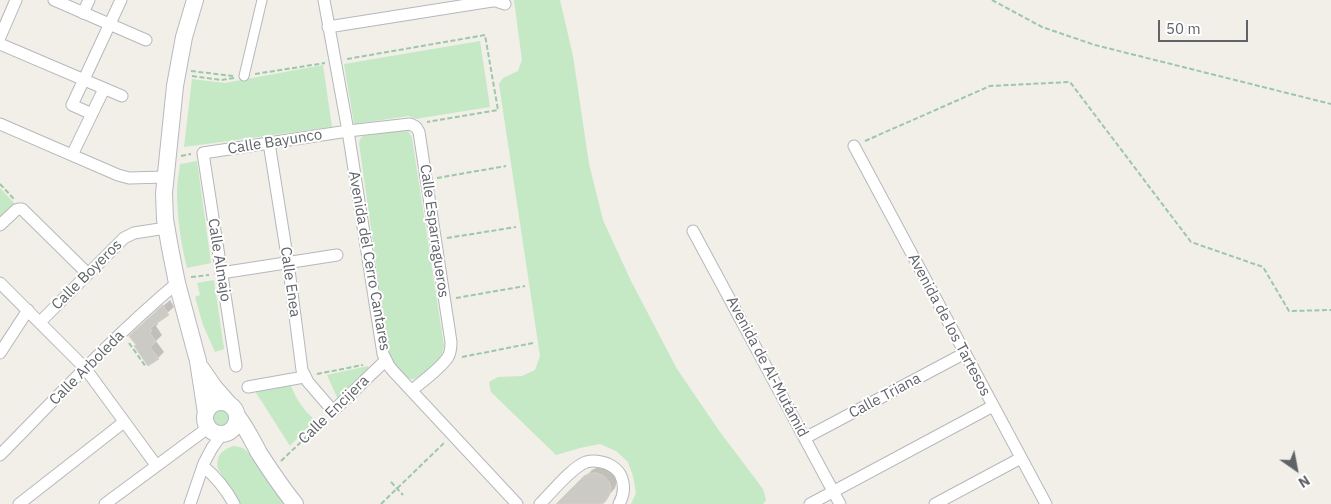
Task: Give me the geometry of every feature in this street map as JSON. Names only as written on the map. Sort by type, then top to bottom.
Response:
[{"type":"main road","points":[[194,0],[177,72],[164,193],[166,228],[177,282],[216,427]]},
{"type":"main road","points":[[198,361],[208,378],[243,424],[259,453],[295,504]]},
{"type":"main road","points":[[216,427],[212,405],[217,402],[232,410]]},
{"type":"main road","points":[[216,427],[235,426],[232,410]]},
{"type":"main road","points":[[216,427],[246,440],[259,453]]},
{"type":"street","points":[[0,37],[16,0]]},
{"type":"street","points":[[54,0],[146,40]]},
{"type":"street","points":[[83,13],[89,0]]},
{"type":"street","points":[[92,114],[72,104],[121,0]]},
{"type":"street","points":[[244,76],[262,0]]},
{"type":"street","name":"Avenida del Cerro Cantares","points":[[324,0],[348,131],[382,349],[386,360],[389,366],[517,504]]},
{"type":"street","points":[[328,27],[492,1],[505,4]]},
{"type":"street","points":[[0,44],[122,96]]},
{"type":"street","points":[[72,155],[104,89]]},
{"type":"street","points":[[0,124],[123,177],[165,177]]},
{"type":"street","points":[[348,131],[410,124],[416,127]]},
{"type":"street","name":"Calle Esparragueros","points":[[412,390],[442,364],[451,350],[419,132],[416,127]]},
{"type":"street","name":"Calle Bayunco","points":[[203,153],[348,131]]},
{"type":"street","name":"Calle Enea","points":[[269,143],[288,262],[302,370],[308,382],[333,411]]},
{"type":"street","name":"Avenida de los Tartesos","points":[[854,146],[1046,504]]},
{"type":"street","name":"Calle Almajo","points":[[203,153],[236,366]]},
{"type":"street","points":[[0,225],[20,209],[88,274]]},
{"type":"street","name":"Calle Boyeros","points":[[40,322],[128,236],[166,228]]},
{"type":"street","name":"Avenida de Al-Mutámid","points":[[693,231],[840,504]]},
{"type":"street","points":[[221,273],[337,255]]},
{"type":"street","name":"Calle Arboleda","points":[[0,455],[85,368],[177,282]]},
{"type":"street","points":[[0,283],[85,368],[156,465]]},
{"type":"street","points":[[0,353],[28,310]]},
{"type":"street","name":"Calle Triana","points":[[805,438],[965,353]]},
{"type":"street","name":"Calle Encijera","points":[[333,411],[386,360]]},
{"type":"street","points":[[248,387],[304,376]]},
{"type":"street","points":[[810,504],[992,406]]},
{"type":"street","points":[[19,504],[124,422]]},
{"type":"street","points":[[192,502],[216,427]]},
{"type":"street","points":[[105,504],[156,465],[216,427]]},
{"type":"street","points":[[935,504],[1021,458]]},
{"type":"street","points":[[540,504],[577,468],[585,463],[596,460],[606,462],[616,468],[621,476],[623,496],[619,504]]},
{"type":"street","points":[[204,464],[234,504]]},
{"type":"path","points":[[992,0],[1042,27],[1095,45],[1331,104]]},
{"type":"path","points":[[244,76],[485,35],[498,110],[433,120],[416,127]]},
{"type":"path","points":[[177,72],[239,77],[221,80],[177,72]]},
{"type":"path","points":[[854,146],[990,86],[1070,82],[1191,242],[1263,267],[1289,311],[1331,310]]},
{"type":"path","points":[[167,158],[203,153]]},
{"type":"path","points":[[426,180],[506,166]]},
{"type":"path","points":[[0,184],[18,203],[20,209]]},
{"type":"path","points":[[435,240],[516,227]]},
{"type":"path","points":[[177,282],[221,273]]},
{"type":"path","points":[[444,300],[525,286]]},
{"type":"path","points":[[122,333],[146,367]]},
{"type":"path","points":[[460,357],[533,343]]},
{"type":"path","name":"Calle Encijera","points":[[304,376],[386,360]]},
{"type":"path","name":"Calle Encijera","points":[[288,454],[333,411]]},
{"type":"path","points":[[381,504],[453,434]]},
{"type":"path","points":[[391,482],[403,495]]},
{"type":"green space","points":[[514,0],[560,0],[573,56],[589,164],[603,220],[631,281],[677,369],[720,432],[763,489],[766,500],[763,504],[631,504],[636,493],[633,476],[628,462],[616,451],[600,444],[556,455],[491,392],[489,382],[498,377],[522,376],[535,370],[540,356],[499,84],[503,78],[518,71],[522,60]]},
{"type":"green space","points":[[480,41],[490,107],[415,119],[409,116],[354,124],[344,64]]},
{"type":"green space","points":[[323,65],[332,127],[184,147],[192,79],[225,83]]},
{"type":"green space","points":[[404,129],[408,130],[412,138],[444,346],[442,354],[433,366],[414,379],[408,378],[389,355],[359,143],[363,136]]},
{"type":"green space","points":[[197,161],[211,263],[187,268],[181,240],[177,185],[180,164]]},
{"type":"green space","points":[[0,188],[16,205],[0,220]]},
{"type":"green space","points":[[214,280],[224,349],[215,352],[203,325],[195,297],[200,295],[197,283]]},
{"type":"green space","points":[[368,366],[370,371],[339,402],[327,375]]},
{"type":"green space","points":[[291,386],[301,404],[315,420],[290,446],[255,391]]},
{"type":"green space","points":[[221,407],[228,410],[231,417],[228,424],[221,427],[214,424],[211,417],[214,410]]},
{"type":"green space","points":[[234,446],[243,448],[250,454],[286,504],[240,504],[218,469],[217,464],[221,454],[226,449]]},
{"type":"building","points":[[163,305],[169,315],[150,328],[152,331],[150,333],[156,342],[150,347],[159,359],[148,366],[129,336]]},
{"type":"building","points":[[591,473],[604,476],[609,482],[611,488],[605,502],[602,504],[556,504],[584,476]]}]
